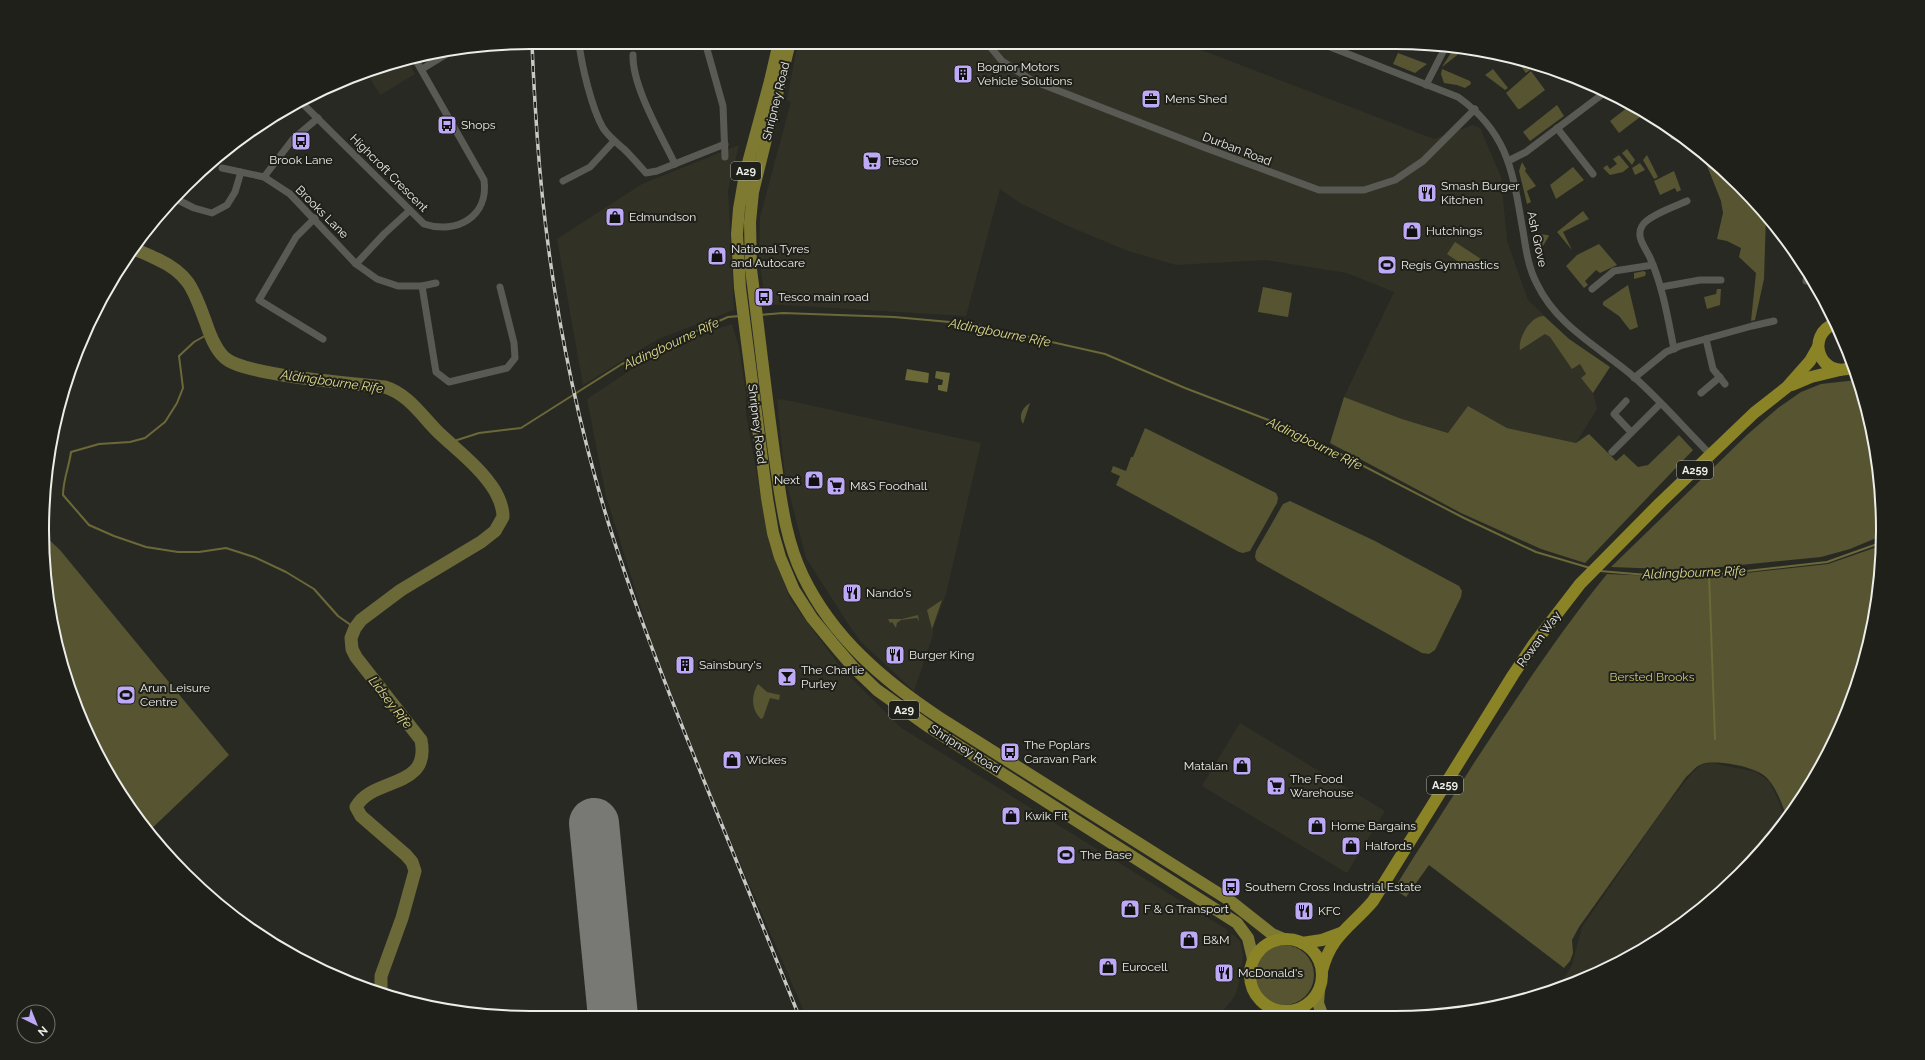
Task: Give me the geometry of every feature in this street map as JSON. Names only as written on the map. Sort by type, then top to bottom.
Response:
[{"type":"highway","name":"Rowan Way","points":[[1322,971],[1330,948],[1342,932],[1361,915],[1373,900],[1513,675],[1542,634],[1583,581],[1754,413],[1787,387],[1810,361],[1818,347],[1821,334],[1830,326]]},
{"type":"highway","points":[[1818,347],[1820,354],[1828,365],[1840,370]]},
{"type":"highway","name":"Rowan Way","points":[[1787,387],[1811,377],[1847,368]]},
{"type":"highway","name":"Rowan Way","points":[[1302,942],[1322,940],[1342,932]]},
{"type":"highway","points":[[1284,1011],[1270,1008],[1261,1001],[1254,992],[1250,982],[1250,970],[1253,959],[1266,945],[1284,939],[1302,942],[1312,950],[1319,959],[1322,971],[1319,990],[1307,1004],[1296,1011]]},
{"type":"main road","name":"Shripney Road","points":[[777,49],[745,174],[739,209],[737,234],[744,325],[773,533],[780,557],[794,590],[826,636],[853,667],[877,690],[901,708],[1237,923],[1248,938],[1253,959]]},
{"type":"main road","name":"Shripney Road","points":[[788,49],[755,184],[749,238],[755,303],[782,508],[789,539],[798,564],[814,596],[841,635],[883,677],[918,704],[1230,900],[1272,934],[1284,939]]},
{"type":"main road","points":[[1319,990],[1318,1003],[1321,1011]]},
{"type":"street","points":[[580,49],[583,66],[600,121],[614,141],[646,173],[657,171],[724,144]]},
{"type":"street","points":[[707,49],[723,106],[725,157]]},
{"type":"street","name":"Durban Road","points":[[993,49],[1002,61],[1031,80],[1203,147],[1319,190],[1364,190],[1394,180],[1423,161],[1475,109]]},
{"type":"street","name":"Ash Grove","points":[[1336,49],[1458,97],[1475,109],[1494,131],[1508,161],[1530,267],[1545,300],[1554,312],[1572,329],[1634,378],[1711,455]]},
{"type":"street","points":[[1426,84],[1443,52]]},
{"type":"street","points":[[633,55],[633,67],[641,92],[674,164]]},
{"type":"street","points":[[422,69],[441,57]]},
{"type":"street","name":"Highcroft Crescent","points":[[305,105],[409,211],[424,224],[441,229],[457,226],[476,213],[485,189],[484,180],[418,62]]},
{"type":"street","points":[[1508,161],[1526,152],[1600,96]]},
{"type":"street","points":[[264,177],[293,139],[318,118]]},
{"type":"street","points":[[1557,128],[1594,174]]},
{"type":"street","points":[[563,181],[590,167],[614,141]]},
{"type":"street","name":"Brooks Lane","points":[[222,168],[264,177],[290,194],[315,218],[356,264],[377,279],[398,286],[422,286],[436,283]]},
{"type":"street","points":[[180,201],[194,208],[212,213],[227,205],[236,192],[241,172]]},
{"type":"street","points":[[1674,349],[1661,287],[1640,238],[1642,226],[1645,221],[1687,201]]},
{"type":"street","points":[[356,264],[384,234],[409,211]]},
{"type":"street","points":[[315,218],[296,237],[259,300],[323,339]]},
{"type":"street","points":[[1592,289],[1614,271],[1653,266]]},
{"type":"street","points":[[1661,287],[1700,280],[1721,280]]},
{"type":"street","points":[[422,286],[436,372],[449,382],[507,368],[515,358],[514,343],[500,287]]},
{"type":"street","points":[[1634,378],[1666,352],[1706,339],[1774,321]]},
{"type":"street","points":[[1706,339],[1713,370],[1725,384]]},
{"type":"street","points":[[1701,393],[1720,377]]},
{"type":"street","points":[[1626,401],[1614,414],[1631,432]]},
{"type":"street","points":[[1612,452],[1660,404]]},
{"type":"shaded area","points":[[797,49],[1199,49],[1434,139],[1473,125],[1480,128],[1501,177],[1507,241],[1528,300],[1569,339],[1610,367],[1593,393],[1597,409],[1576,443],[1507,428],[1468,406],[1449,433],[1402,419],[1344,397],[1394,292],[1347,273],[1265,260],[1176,265],[1128,251],[1068,226],[1020,203],[1000,189],[966,316],[765,304],[759,256],[760,217],[791,102],[787,100]]},
{"type":"shaded area","points":[[409,64],[415,74],[380,95],[370,77]]},
{"type":"shaded area","points":[[739,145],[728,190],[734,310],[658,339],[583,385],[557,239],[642,184]]},
{"type":"shaded area","points":[[732,324],[739,347],[746,394],[746,414],[769,542],[790,599],[842,669],[900,727],[1226,929],[1228,934],[1234,935],[1240,941],[1243,956],[1237,991],[1232,1000],[1222,1011],[804,1011],[711,795],[652,643],[606,496],[587,399],[640,364],[693,336]]},
{"type":"shaded area","points":[[907,369],[929,373],[928,383],[905,380]]},
{"type":"shaded area","points":[[936,371],[950,373],[947,392],[938,390],[938,385],[942,385],[943,380],[935,378]]},
{"type":"shaded area","points":[[777,399],[981,443],[946,594],[933,628],[933,635],[914,691],[861,642],[806,558],[785,477]]},
{"type":"shaded area","points":[[1240,723],[1385,811],[1347,873],[1202,786]]},
{"type":"shaded area","points":[[1711,763],[1756,772],[1769,781],[1783,814],[1757,847],[1735,870],[1688,912],[1636,947],[1608,961],[1563,980],[1572,965],[1582,927],[1665,807],[1693,772],[1701,765]]},
{"type":"green space","points":[[1451,52],[1460,53],[1442,67]]},
{"type":"green space","points":[[1398,53],[1427,64],[1415,73],[1393,64]]},
{"type":"green space","points":[[1520,65],[1530,70],[1526,73]]},
{"type":"green space","points":[[1442,69],[1470,81],[1471,84],[1465,88],[1444,83],[1441,74]]},
{"type":"green space","points":[[1493,69],[1508,88],[1505,90],[1485,75]]},
{"type":"green space","points":[[1531,71],[1545,90],[1518,109],[1506,93]]},
{"type":"green space","points":[[1557,105],[1564,116],[1530,141],[1523,132]]},
{"type":"green space","points":[[1626,108],[1640,117],[1619,133],[1610,121]]},
{"type":"green space","points":[[1671,136],[1679,142],[1671,139]]},
{"type":"green space","points":[[1627,149],[1635,160],[1632,165],[1622,153]]},
{"type":"green space","points":[[1619,155],[1629,167],[1623,172],[1610,175],[1603,168],[1607,165],[1610,169],[1617,164],[1613,159]]},
{"type":"green space","points":[[1647,155],[1658,177],[1654,179],[1643,160]]},
{"type":"green space","points":[[1522,162],[1526,169],[1525,171],[1536,186],[1527,191],[1531,202],[1527,204],[1519,171]]},
{"type":"green space","points":[[1640,163],[1645,170],[1635,175],[1632,168]]},
{"type":"green space","points":[[1706,163],[1735,190],[1766,223],[1764,279],[1755,320],[1751,321],[1756,273],[1739,257],[1741,248],[1727,241],[1717,239],[1723,213],[1721,201]]},
{"type":"green space","points":[[1573,167],[1584,180],[1556,199],[1550,185]]},
{"type":"green space","points":[[1674,171],[1681,190],[1677,192],[1675,188],[1660,195],[1654,181]]},
{"type":"green space","points":[[1583,211],[1589,219],[1563,232],[1572,250],[1557,232]]},
{"type":"green space","points":[[1536,235],[1549,236],[1538,254]]},
{"type":"green space","points":[[1455,242],[1481,259],[1472,271],[1447,254]]},
{"type":"green space","points":[[1599,244],[1617,265],[1600,273],[1596,270],[1585,281],[1588,285],[1584,288],[1566,266],[1577,255]]},
{"type":"green space","points":[[1644,271],[1646,273],[1645,276],[1634,279],[1634,273]]},
{"type":"green space","points":[[1628,285],[1638,327],[1630,330],[1619,316],[1603,305],[1603,302]]},
{"type":"green space","points":[[1263,287],[1292,293],[1288,317],[1258,312]]},
{"type":"green space","points":[[1717,289],[1721,289],[1720,305],[1707,309],[1704,297],[1716,294]]},
{"type":"green space","points":[[1544,316],[1569,339],[1610,367],[1593,393],[1581,378],[1586,374],[1580,364],[1572,369],[1550,337],[1545,334],[1520,350],[1521,340],[1526,328],[1534,320]]},
{"type":"green space","points":[[1852,381],[1860,406],[1872,467],[1875,499],[1876,538],[1850,549],[1821,557],[1691,570],[1611,567],[1748,434],[1778,408],[1801,392],[1821,384]]},
{"type":"green space","points":[[1344,397],[1402,419],[1448,433],[1468,406],[1507,428],[1576,443],[1589,434],[1616,461],[1624,454],[1638,467],[1648,465],[1679,435],[1693,450],[1585,563],[1541,549],[1461,513],[1330,443]]},
{"type":"green space","points":[[1030,403],[1023,424],[1021,418],[1022,412]]},
{"type":"green space","points":[[1145,428],[1276,493],[1278,498],[1277,503],[1250,551],[1243,553],[1239,552],[1116,485],[1120,476],[1111,472],[1113,466],[1126,471]]},
{"type":"green space","points":[[1290,501],[1375,541],[1459,586],[1462,591],[1461,597],[1435,650],[1429,654],[1422,653],[1257,561],[1255,557],[1256,551],[1283,504]]},
{"type":"green space","name":"Arun Leisure Centre","points":[[49,540],[60,550],[229,755],[152,828],[113,770],[86,714],[75,685],[65,654],[58,624],[53,593]]},
{"type":"green space","name":"Bersted Brooks","points":[[1875,548],[1872,593],[1867,624],[1860,654],[1850,685],[1826,743],[1812,770],[1785,812],[1774,787],[1767,778],[1755,770],[1725,763],[1706,763],[1698,766],[1686,777],[1579,927],[1572,940],[1573,953],[1570,961],[1564,968],[1429,865],[1406,897],[1394,889],[1474,763],[1554,643],[1607,574],[1699,578],[1828,564]]},
{"type":"green space","points":[[942,600],[932,629],[927,610]]},
{"type":"green space","points":[[918,615],[919,622],[917,618],[901,620],[897,623],[896,628],[888,619],[902,619]]},
{"type":"green space","points":[[758,684],[767,692],[780,695],[779,700],[770,698],[763,718],[761,719],[755,711],[753,702],[754,693]]},
{"type":"green space","points":[[1278,945],[1290,945],[1301,950],[1309,958],[1314,969],[1312,987],[1301,1000],[1290,1005],[1278,1005],[1267,1000],[1259,992],[1254,981],[1254,969],[1259,958],[1267,950]]},
{"type":"waterway","name":"Lidsey Rife","points":[[138,251],[168,265],[184,277],[194,293],[213,342],[225,358],[254,370],[301,378],[385,387],[393,390],[408,400],[438,432],[476,467],[495,491],[501,504],[503,517],[495,531],[481,542],[401,590],[361,620],[355,628],[351,638],[352,649],[356,657],[421,740],[422,756],[417,767],[409,775],[399,781],[375,790],[364,797],[356,807],[361,816],[406,855],[412,862],[415,871],[402,918],[381,976],[381,987]]},
{"type":"waterway","name":"Aldingbourne Rife","points":[[760,315],[783,313],[894,317],[972,324],[1105,354],[1185,388],[1292,429],[1464,518],[1536,552],[1590,568]]},
{"type":"waterway","name":"Aldingbourne Rife","points":[[451,442],[479,433],[521,428],[622,364],[728,317],[740,316]]},
{"type":"waterway","points":[[210,333],[194,342],[179,356],[183,388],[177,403],[165,422],[145,438],[130,442],[99,444],[71,452],[63,495],[89,525],[114,536],[146,547],[178,552],[199,552],[226,548],[254,557],[286,572],[314,589],[338,616],[355,628]]},
{"type":"waterway","name":"Aldingbourne Rife","points":[[1600,571],[1659,576],[1720,574],[1827,562],[1876,545]]},
{"type":"waterway","points":[[1709,574],[1715,739]]},
{"type":"runway","points":[[594,823],[612,1011]]},
{"type":"railway","points":[[532,49],[541,183],[553,282],[571,380],[595,477],[620,559],[656,660],[797,1011]]},
{"type":"place","name":"Bognor Motors Vehicle Solutions","points":[[963,74]]},
{"type":"place","name":"Mens Shed","points":[[1151,99]]},
{"type":"place","name":"Shops","points":[[447,125]]},
{"type":"place","name":"Brook Lane","points":[[301,141]]},
{"type":"place","name":"Tesco","points":[[872,161]]},
{"type":"place","name":"Smash Burger Kitchen","points":[[1427,193]]},
{"type":"place","name":"Edmundson","points":[[615,217]]},
{"type":"place","name":"Hutchings","points":[[1412,231]]},
{"type":"place","name":"National Tyres and Autocare","points":[[717,256]]},
{"type":"place","name":"Regis Gymnastics","points":[[1387,265]]},
{"type":"place","name":"Tesco main road","points":[[764,297]]},
{"type":"place","name":"Next","points":[[814,480]]},
{"type":"place","name":"M&S Foodhall","points":[[836,486]]},
{"type":"place","name":"Nando's","points":[[852,593]]},
{"type":"place","name":"Burger King","points":[[895,655]]},
{"type":"place","name":"Sainsbury's","points":[[685,665]]},
{"type":"place","name":"The Charlie Purley","points":[[787,677]]},
{"type":"place","name":"Arun Leisure Centre","points":[[126,695]]},
{"type":"place","name":"The Poplars Caravan Park","points":[[1010,752]]},
{"type":"place","name":"Wickes","points":[[732,760]]},
{"type":"place","name":"Matalan","points":[[1242,766]]},
{"type":"place","name":"The Food Warehouse","points":[[1276,786]]},
{"type":"place","name":"Kwik Fit","points":[[1011,816]]},
{"type":"place","name":"Home Bargains","points":[[1317,826]]},
{"type":"place","name":"Halfords","points":[[1351,846]]},
{"type":"place","name":"The Base","points":[[1066,855]]},
{"type":"place","name":"Southern Cross Industrial Estate","points":[[1231,887]]},
{"type":"place","name":"F & G Transport","points":[[1130,909]]},
{"type":"place","name":"KFC","points":[[1304,911]]},
{"type":"place","name":"B&M","points":[[1189,940]]},
{"type":"place","name":"Eurocell","points":[[1108,967]]},
{"type":"place","name":"McDonald's","points":[[1224,973]]}]
